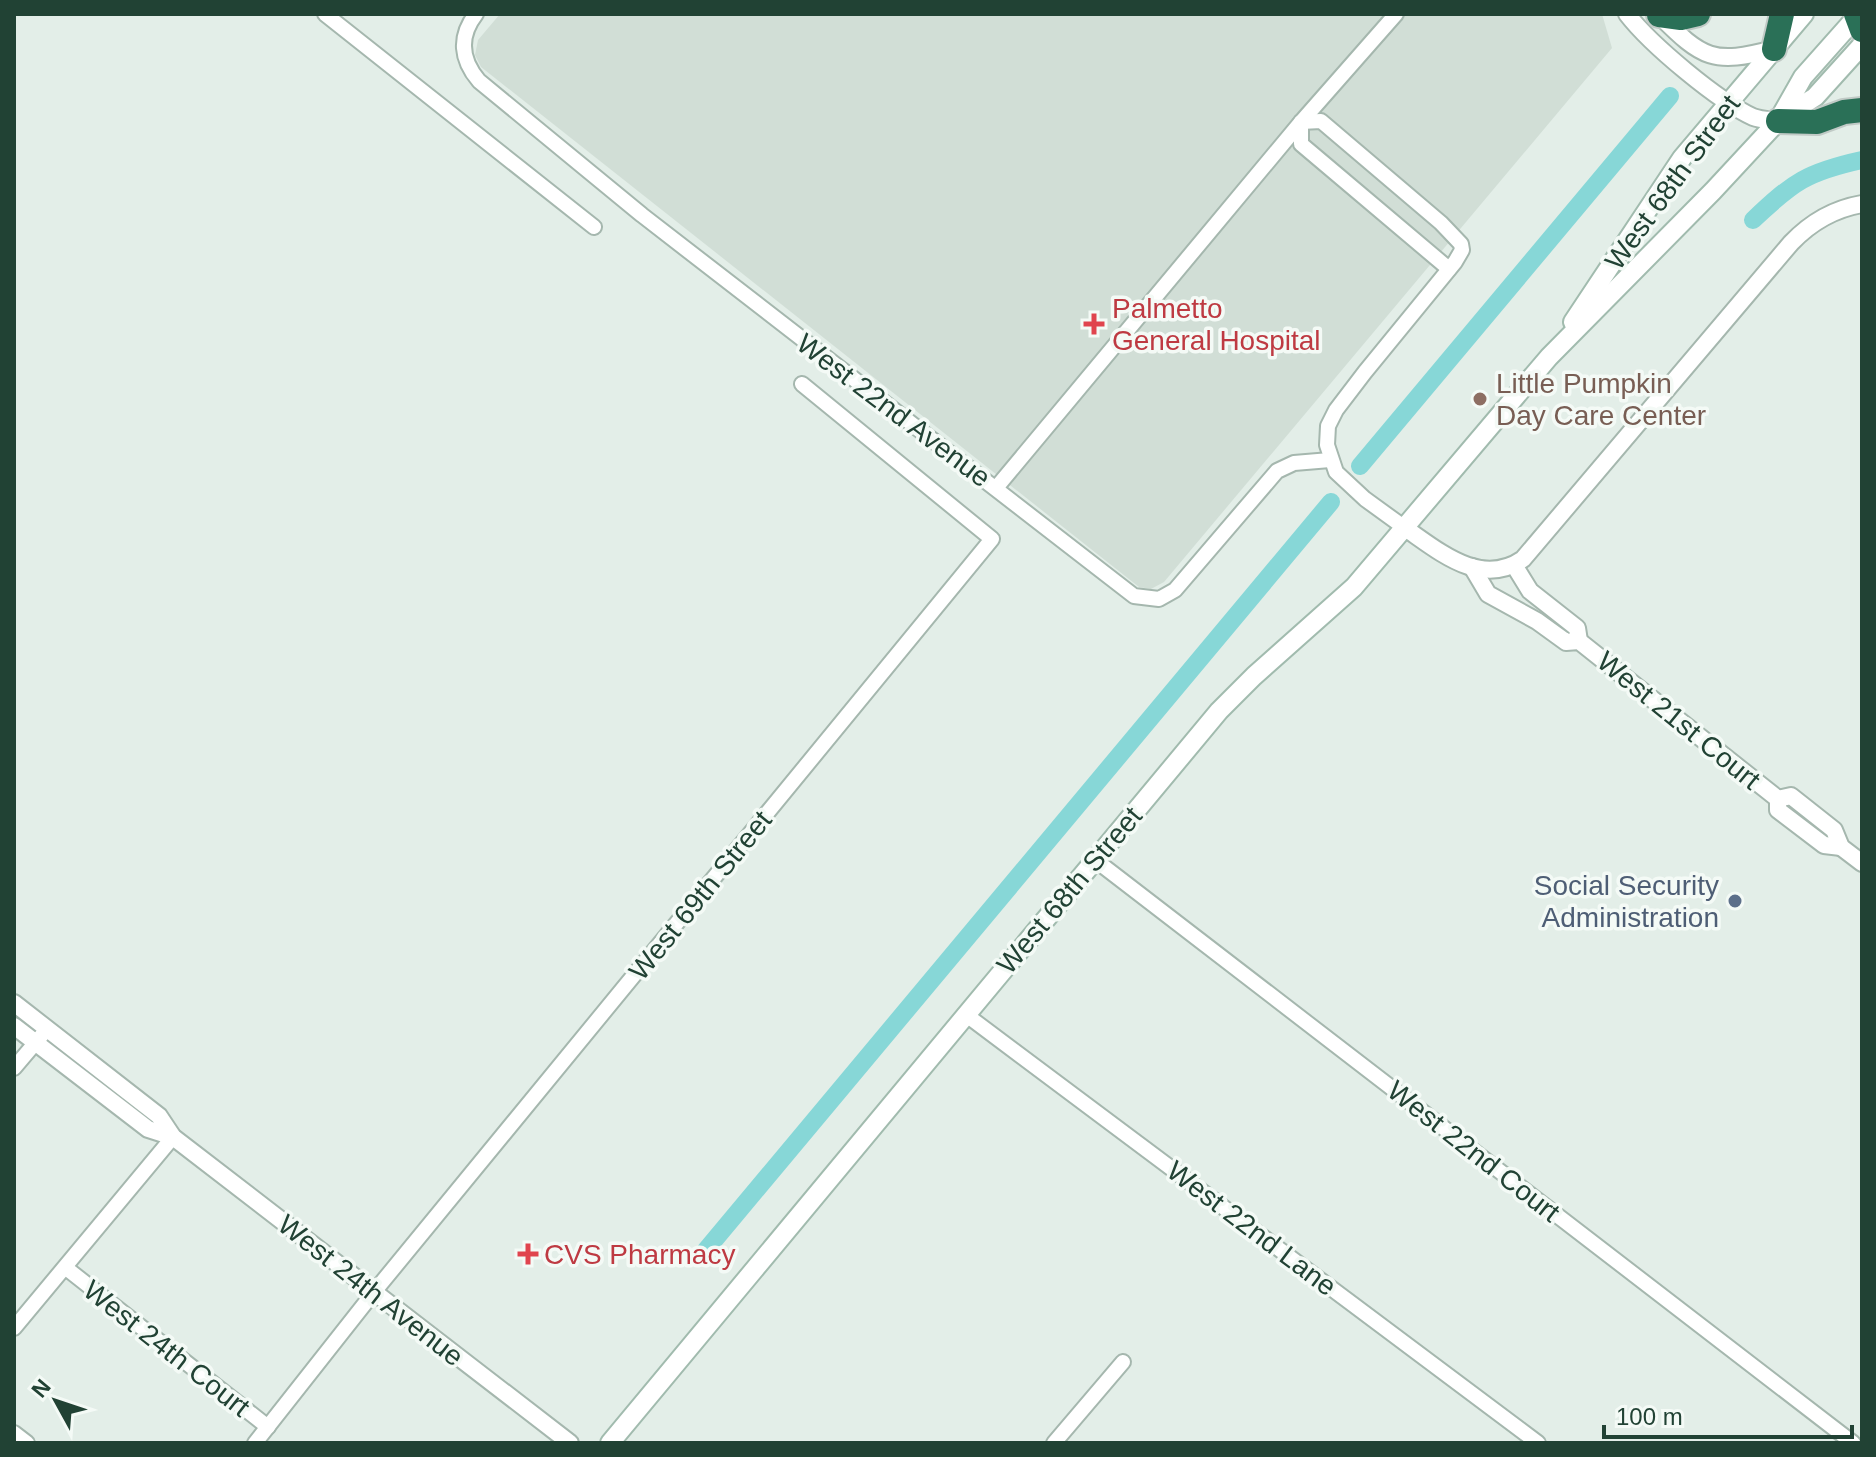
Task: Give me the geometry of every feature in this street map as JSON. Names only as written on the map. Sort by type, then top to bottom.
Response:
[{"type":"highway","points":[[1659,14],[1681,18],[1698,14]]},
{"type":"highway","points":[[1774,49],[1782,14]]},
{"type":"highway","points":[[1778,121],[1817,122],[1844,112],[1862,110]]},
{"type":"main road","name":"West 68th Street","points":[[1549,357],[1682,158],[1804,14]]},
{"type":"main road","name":"West 68th Street","points":[[610,1443],[1219,711],[1254,676],[1347,595],[1549,357],[1778,121],[1803,77],[1858,19]]},
{"type":"main road","name":"West 68th Street","points":[[1778,121],[1815,97],[1862,45]]},
{"type":"street","points":[[325,14],[594,227]]},
{"type":"street","name":"West 22nd Avenue","points":[[476,14],[464,38],[463,56],[467,68],[479,81],[612,191],[1127,591],[1143,599],[1159,599],[1183,582],[1277,471],[1294,463],[1330,460]]},
{"type":"street","points":[[996,488],[1301,122],[1396,14]]},
{"type":"street","points":[[1627,14],[1656,44],[1728,102],[1756,119],[1778,121]]},
{"type":"street","points":[[1659,14],[1707,55],[1739,58],[1774,49]]},
{"type":"street","points":[[1301,122],[1321,121],[1459,239],[1462,250],[1333,414],[1327,432],[1330,460],[1336,472],[1361,496],[1405,528]]},
{"type":"street","points":[[1301,122],[1301,144],[1449,269]]},
{"type":"street","points":[[1514,565],[1531,552],[1791,243],[1824,216],[1862,204]]},
{"type":"street","name":"West 69th Street","points":[[255,1443],[374,1292],[992,539],[802,384]]},
{"type":"street","name":"West 21st Court","points":[[1405,528],[1444,554],[1472,567],[1494,572],[1514,565],[1530,591],[1577,628],[1579,641],[1778,799],[1791,796],[1834,830],[1841,847],[1862,863]]},
{"type":"street","name":"West 21st Court","points":[[1472,567],[1488,594],[1537,621],[1566,642],[1579,641]]},
{"type":"street","name":"West 22nd Court","points":[[1094,859],[1853,1443]]},
{"type":"street","name":"West 24th Avenue","points":[[14,1003],[159,1116],[173,1137],[570,1443]]},
{"type":"street","name":"West 22nd Lane","points":[[965,1014],[1538,1443]]},
{"type":"street","name":"West 24th Avenue","points":[[14,1026],[148,1129],[173,1137]]},
{"type":"street","points":[[14,1068],[47,1028]]},
{"type":"street","points":[[14,1328],[173,1137]]},
{"type":"street","name":"West 24th Court","points":[[66,1268],[268,1427]]},
{"type":"street","points":[[1054,1443],[1123,1362]]},
{"type":"street","points":[[14,1433],[27,1443]]},
{"type":"shaded area","name":"Palmetto General Hospital","points":[[500,14],[1602,14],[1612,48],[1164,582],[1151,589],[1139,587],[481,67],[475,55],[478,40]]},
{"type":"waterway","points":[[1360,466],[1670,96]]},
{"type":"waterway","points":[[1753,220],[1802,180],[1827,169],[1862,160]]},
{"type":"waterway","points":[[706,1250],[1331,502]]},
{"type":"place","name":"Palmetto General Hospital","points":[[1094,324]]},
{"type":"place","name":"Little Pumpkin Day Care Center","points":[[1480,399]]},
{"type":"place","name":"Social Security Administration","points":[[1735,901]]},
{"type":"place","name":"CVS Pharmacy","points":[[528,1254]]}]
